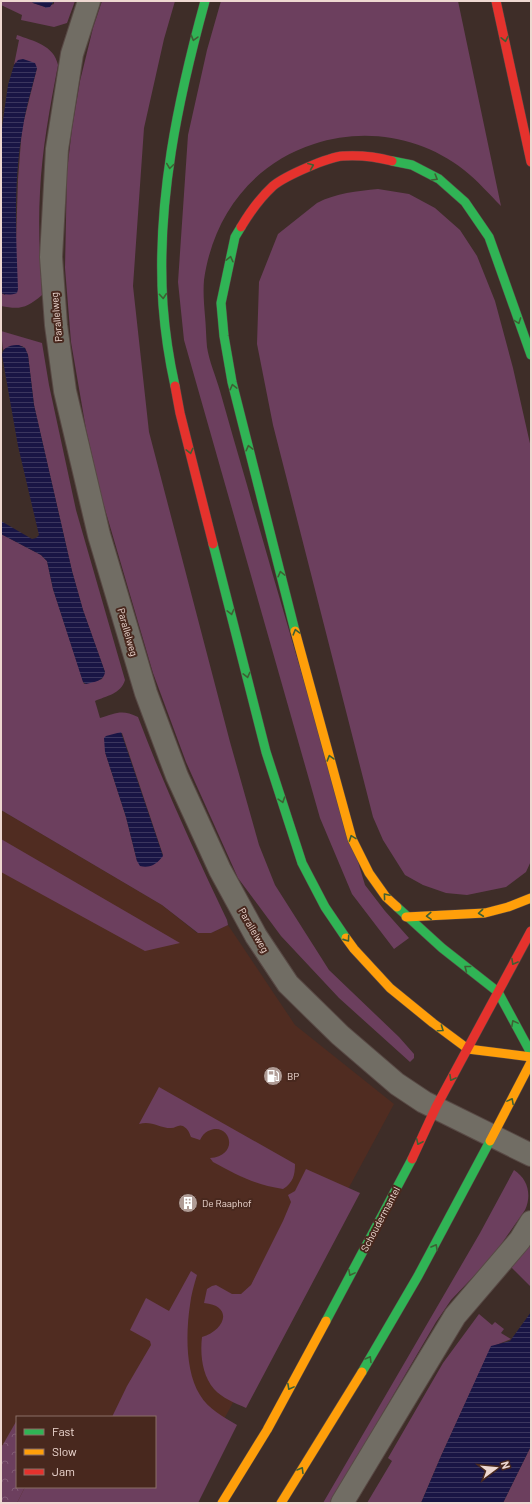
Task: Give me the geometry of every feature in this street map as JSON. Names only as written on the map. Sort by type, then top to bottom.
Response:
[{"type":"main road","points":[[205,1],[192,46],[175,128],[165,199],[162,291],[170,359],[180,413],[266,752],[302,863],[325,907],[354,949],[390,988],[414,1009],[468,1049],[531,1058]]},
{"type":"main road","points":[[496,1],[531,162]]},
{"type":"main road","points":[[531,355],[489,237],[465,202],[439,179],[412,165],[380,158],[342,156],[311,165],[274,185],[252,208],[235,237],[221,303],[224,336],[234,389],[292,620],[352,839],[369,873],[386,897],[406,917],[442,948],[498,992],[531,1053]]},
{"type":"main road","points":[[406,917],[485,913],[508,907],[531,898]]},
{"type":"main road","name":"Schoudermantel","points":[[222,1503],[267,1430],[403,1177],[436,1107],[531,931]]},
{"type":"main road","points":[[281,1503],[401,1307],[456,1208],[492,1135],[531,1062]]},
{"type":"street","name":"Parallelweg","points":[[89,1],[72,54],[57,149],[51,257],[56,325],[65,391],[99,535],[146,693],[177,776],[220,870],[256,936],[288,984],[340,1035],[397,1084],[424,1102],[492,1135]]},
{"type":"street","points":[[492,1135],[531,1155]]},
{"type":"street","points":[[342,1503],[455,1316],[520,1240],[531,1222]]},
{"type":"shaded area","points":[[32,1],[54,1],[50,7],[45,8],[33,3]]},
{"type":"shaded area","points":[[23,59],[35,63],[37,68],[24,120],[16,188],[18,289],[17,293],[7,294],[1,293],[1,134],[8,85],[14,65],[18,60]]},
{"type":"shaded area","points":[[19,345],[25,348],[28,355],[34,405],[72,571],[83,610],[105,672],[101,679],[86,684],[83,682],[53,589],[47,561],[41,555],[1,534],[1,521],[32,539],[39,535],[18,446],[2,355],[6,348]]},
{"type":"shaded area","points":[[121,732],[163,856],[159,861],[147,867],[140,866],[137,861],[126,817],[105,752],[104,738],[106,736]]},
{"type":"shaded area","points":[[1,810],[162,905],[197,933],[211,933],[228,925],[295,1025],[394,1104],[202,1460],[176,1503],[1,1503]]},
{"type":"shaded area","points":[[531,1312],[531,1446],[503,1503],[421,1503],[491,1346],[510,1341]]},
{"type":"green space","points":[[1,1],[32,1],[33,3],[45,7],[54,4],[54,1],[75,1],[67,23],[54,27],[21,20],[22,15],[1,5]]},
{"type":"green space","points":[[102,1],[175,1],[164,39],[144,128],[133,286],[149,432],[230,742],[259,845],[275,885],[329,970],[399,1037],[414,1054],[414,1058],[410,1062],[339,998],[281,936],[238,878],[186,762],[153,673],[102,499],[86,429],[71,342],[65,268],[67,171],[72,129],[80,81],[93,28]]},
{"type":"green space","points":[[221,1],[458,1],[501,206],[464,170],[448,159],[430,150],[393,138],[353,136],[334,139],[314,144],[292,153],[272,165],[254,179],[226,214],[216,235],[204,280],[207,347],[209,358],[365,885],[385,911],[409,938],[394,949],[352,894],[320,818],[184,340],[178,282],[188,135],[207,50]]},
{"type":"green space","points":[[17,35],[47,48],[56,58],[58,65],[47,128],[41,176],[39,231],[42,295],[32,303],[23,307],[13,308],[1,306],[1,293],[5,295],[16,241],[18,179],[22,128],[37,68],[16,62],[14,65],[19,40],[16,39]]},
{"type":"green space","points":[[378,189],[409,194],[435,208],[460,230],[477,256],[495,301],[513,368],[531,448],[531,861],[526,872],[506,887],[467,895],[446,893],[423,885],[405,875],[383,840],[373,817],[273,425],[257,344],[259,282],[278,234],[317,203],[347,193]]},
{"type":"green space","points":[[1,331],[42,343],[49,385],[76,510],[125,680],[123,685],[117,691],[95,701],[100,718],[123,712],[138,717],[180,819],[227,920],[228,925],[211,933],[198,933],[162,905],[1,810],[1,534],[41,555],[47,561],[53,589],[84,684],[102,679],[105,672],[83,610],[72,571],[34,405],[28,355],[25,348],[22,346],[6,348],[3,350]],"holes":[[[122,733],[163,855],[137,861],[126,817],[105,752]]]},
{"type":"green space","points":[[1,839],[180,943],[145,951],[1,872]]},
{"type":"green space","points":[[159,1087],[295,1164],[295,1172],[291,1181],[283,1189],[264,1185],[238,1175],[213,1162],[210,1158],[220,1156],[229,1146],[229,1140],[222,1130],[216,1129],[208,1131],[200,1140],[191,1137],[187,1129],[183,1126],[171,1128],[147,1123],[139,1124]]},
{"type":"green space","points":[[306,1169],[360,1193],[246,1408],[229,1400],[217,1392],[210,1383],[204,1371],[201,1350],[202,1337],[216,1330],[223,1319],[223,1313],[220,1309],[214,1305],[204,1303],[207,1289],[216,1285],[232,1294],[241,1294],[251,1285],[291,1202],[288,1195],[295,1191]]},
{"type":"green space","points":[[514,1170],[523,1178],[527,1188],[528,1199],[525,1210],[493,1256],[451,1300],[436,1322],[330,1503],[323,1503],[480,1233]]},
{"type":"green space","points":[[531,1241],[531,1287],[511,1267]]},
{"type":"green space","points":[[191,1271],[197,1275],[191,1298],[187,1339],[189,1363],[195,1386],[207,1404],[237,1425],[198,1503],[17,1503],[24,1488],[156,1488],[156,1416],[112,1416],[127,1386],[151,1345],[150,1341],[130,1330],[146,1298],[169,1311]]},
{"type":"green space","points":[[479,1314],[492,1325],[495,1322],[504,1329],[501,1333],[511,1339],[491,1347],[421,1503],[367,1503],[392,1461],[388,1458],[443,1363]]},
{"type":"green space","points":[[16,1422],[16,1488],[24,1488],[17,1503],[1,1503],[1,1448]]},
{"type":"green space","points":[[531,1446],[531,1503],[503,1503]]},
{"type":"traffic: fast","points":[[175,386],[163,305],[163,228],[166,190],[178,113],[205,1]]},
{"type":"traffic: fast","points":[[392,161],[412,165],[439,179],[465,202],[489,237],[531,355]]},
{"type":"traffic: fast","points":[[241,227],[235,237],[221,303],[224,336],[232,382],[295,631]]},
{"type":"traffic: fast","points":[[213,544],[266,752],[302,863],[325,907],[346,938]]},
{"type":"traffic: fast","points":[[397,907],[442,948],[498,992],[531,1053]]},
{"type":"traffic: fast","points":[[362,1372],[418,1276],[490,1141]]},
{"type":"traffic: fast","points":[[326,1321],[412,1159]]},
{"type":"traffic: slow","points":[[295,631],[352,839],[369,873],[386,897],[397,907]]},
{"type":"traffic: slow","points":[[406,917],[485,913],[508,907],[531,898]]},
{"type":"traffic: slow","points":[[346,938],[354,949],[390,988],[468,1049],[531,1057]]},
{"type":"traffic: slow","points":[[490,1141],[531,1062]]},
{"type":"traffic: slow","points":[[222,1503],[267,1430],[326,1321]]},
{"type":"traffic: slow","points":[[281,1503],[362,1372]]},
{"type":"traffic: jam","points":[[496,1],[531,162]]},
{"type":"traffic: jam","points":[[241,227],[256,205],[273,186],[287,177],[307,168],[327,160],[343,156],[380,158],[392,161]]},
{"type":"traffic: jam","points":[[175,386],[180,413],[213,544]]},
{"type":"traffic: jam","points":[[412,1159],[436,1107],[531,931]]},
{"type":"place","name":"BP","points":[[273,1076]]},
{"type":"place","name":"De Raaphof","points":[[188,1203]]}]
